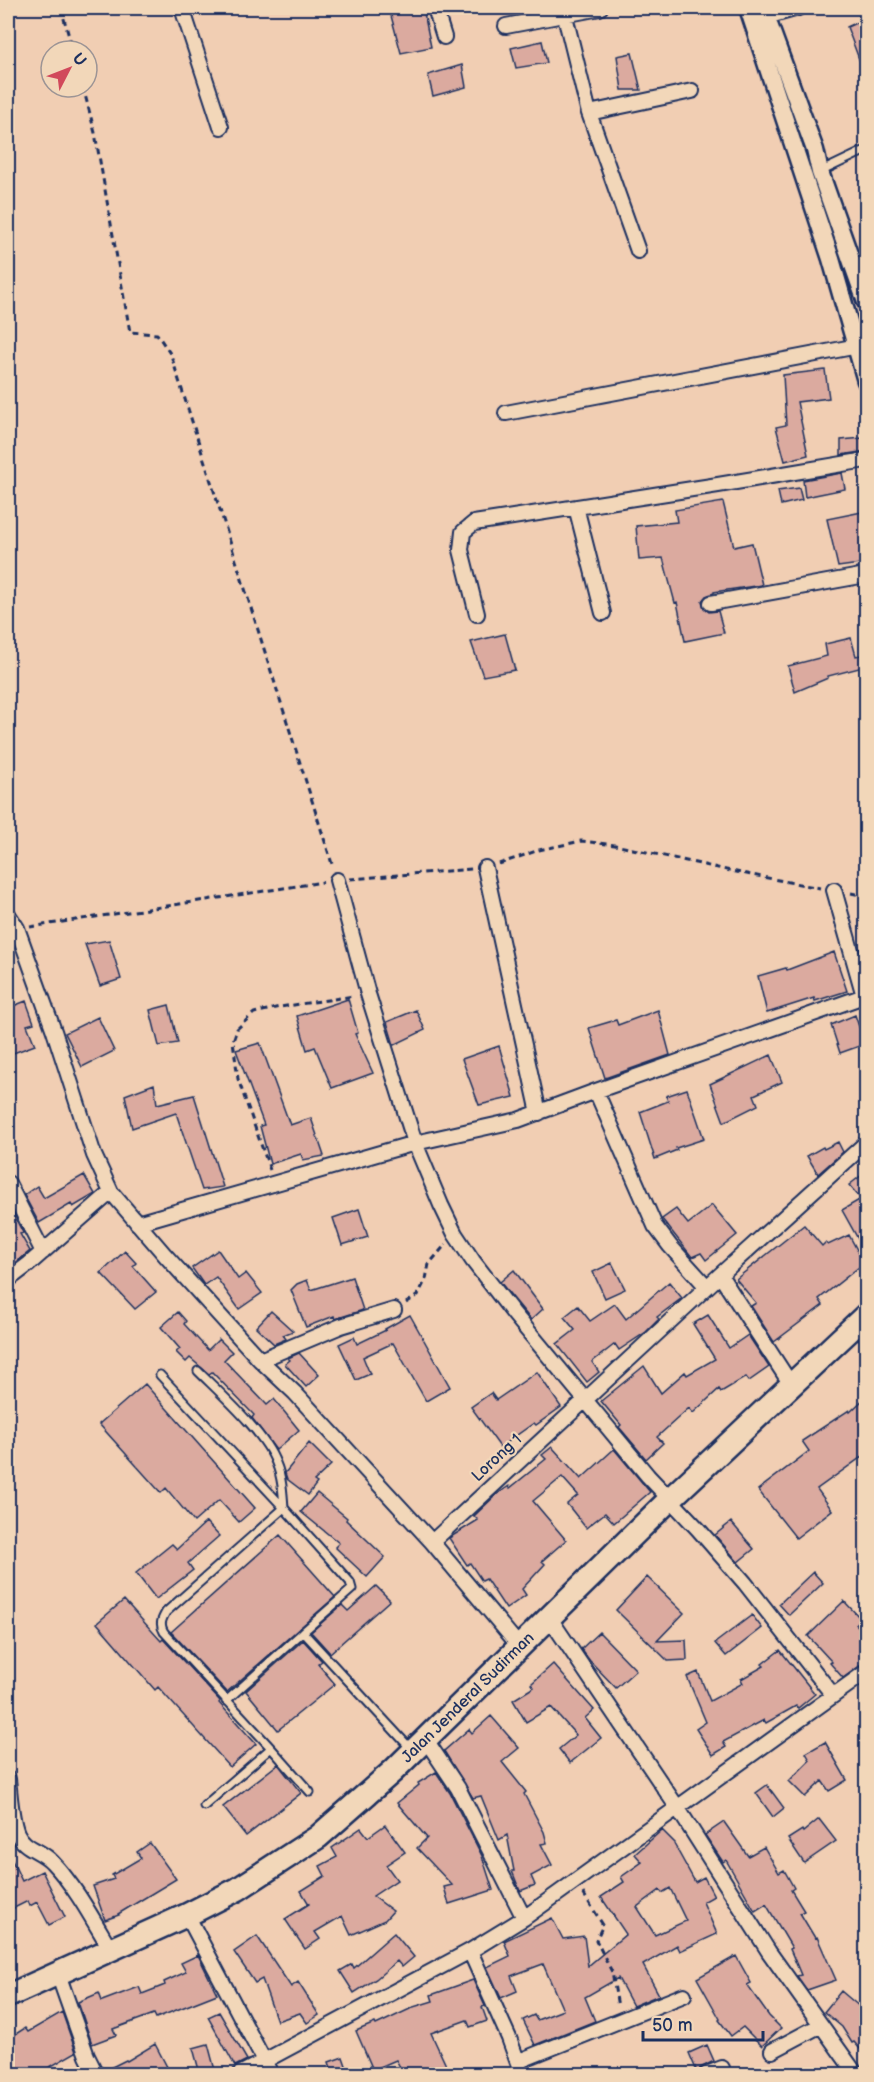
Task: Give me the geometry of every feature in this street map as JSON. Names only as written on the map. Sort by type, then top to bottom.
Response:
[{"type":"highway","name":"Jalan Jenderal Sudirman","points":[[8,1996],[187,1916],[238,1889],[318,1837],[419,1746],[670,1499],[867,1315]]},
{"type":"street","points":[[182,8],[220,127]]},
{"type":"street","points":[[435,8],[444,37]]},
{"type":"street","points":[[506,26],[564,11],[600,8]]},
{"type":"street","points":[[748,8],[858,340],[867,381]]},
{"type":"street","points":[[798,8],[765,12],[867,302]]},
{"type":"street","points":[[564,11],[590,113],[638,251]]},
{"type":"street","points":[[590,113],[692,91]]},
{"type":"street","points":[[506,413],[858,340]]},
{"type":"street","points":[[477,614],[461,550],[462,532],[474,522],[867,460]]},
{"type":"street","points":[[576,507],[603,613]]},
{"type":"street","points":[[711,603],[867,575]]},
{"type":"street","points":[[485,868],[539,1113]]},
{"type":"street","points":[[337,880],[368,994],[415,1143],[455,1234],[514,1314],[648,1476],[745,1583],[833,1695]]},
{"type":"street","points":[[137,1223],[415,1143],[518,1120],[866,998],[834,890]]},
{"type":"street","points":[[8,915],[17,928],[54,1031],[94,1155],[111,1192],[260,1360],[295,1393],[432,1542],[519,1646]]},
{"type":"street","points":[[596,1091],[655,1226],[707,1287]]},
{"type":"street","name":"Lorong 1","points":[[432,1542],[720,1275],[867,1143]]},
{"type":"street","points":[[8,1183],[43,1252]]},
{"type":"street","points":[[8,1280],[111,1192]]},
{"type":"street","points":[[720,1275],[792,1386]]},
{"type":"street","points":[[260,1360],[341,1326],[394,1310]]},
{"type":"street","points":[[549,1617],[677,1807],[769,1952],[856,2074]]},
{"type":"street","points":[[240,2074],[470,1951],[524,1918],[867,1672]]},
{"type":"street","points":[[419,1746],[458,1788],[524,1918]]},
{"type":"street","points":[[8,1779],[16,1831],[21,1841],[50,1860],[61,1872],[111,1950]]},
{"type":"street","points":[[187,1916],[271,2074]]},
{"type":"street","points":[[470,1951],[520,2068],[621,2021],[684,1995]]},
{"type":"street","points":[[58,1974],[87,2056],[96,2074]]},
{"type":"street","points":[[772,2051],[821,2025]]},
{"type":"street","points":[[707,2074],[722,2068]]},
{"type":"lane","points":[[820,172],[867,150]]},
{"type":"lane","points":[[198,1371],[243,1416],[276,1461],[282,1484],[284,1508]]},
{"type":"lane","points":[[160,1375],[284,1508],[350,1582],[352,1589],[226,1701]]},
{"type":"lane","points":[[284,1508],[166,1612],[161,1620],[161,1627],[310,1792]]},
{"type":"lane","points":[[303,1632],[419,1746]]},
{"type":"lane","points":[[204,1806],[271,1748]]},
{"type":"path","points":[[61,8],[70,39]]},
{"type":"path","points":[[86,99],[95,133],[130,332],[157,334],[171,355],[337,880]]},
{"type":"path","points":[[17,928],[337,880],[485,868],[539,850],[581,841],[615,845],[731,871],[867,896]]},
{"type":"path","points":[[275,1183],[238,1079],[233,1041],[237,1029],[254,1013],[368,994]]},
{"type":"path","points":[[394,1310],[418,1295],[426,1279],[429,1264],[455,1234]]},
{"type":"path","points":[[576,1881],[603,1925],[596,1940],[612,1972],[621,2021]]},
{"type":"building","points":[[406,8],[423,8],[431,47],[401,53],[390,12]]},
{"type":"building","points":[[867,18],[867,75],[865,75],[847,27]]},
{"type":"building","points":[[542,41],[547,63],[516,68],[511,48]]},
{"type":"building","points":[[632,53],[641,90],[622,90],[617,56]]},
{"type":"building","points":[[462,65],[466,87],[433,96],[428,75]]},
{"type":"building","points":[[825,370],[829,398],[797,402],[808,455],[785,461],[776,427],[786,425],[783,375]]},
{"type":"building","points":[[863,438],[866,451],[841,455],[841,440]]},
{"type":"building","points":[[842,473],[845,489],[805,497],[803,480]]},
{"type":"building","points":[[799,488],[802,500],[781,505],[778,491]]},
{"type":"building","points":[[723,502],[734,547],[752,543],[762,585],[714,592],[706,596],[702,601],[704,608],[709,612],[718,611],[724,633],[685,641],[677,602],[675,603],[663,558],[639,560],[636,526],[677,522],[675,510]]},
{"type":"building","points":[[867,511],[867,563],[838,567],[827,519]]},
{"type":"building","points":[[505,634],[515,670],[483,676],[471,642]]},
{"type":"building","points":[[851,638],[856,656],[867,654],[867,666],[828,676],[795,692],[788,666],[827,656],[825,644]]},
{"type":"building","points":[[109,940],[121,979],[100,986],[85,944]]},
{"type":"building","points":[[834,952],[847,991],[815,1001],[814,998],[767,1013],[758,976],[786,968],[787,970]]},
{"type":"building","points":[[348,999],[358,1033],[355,1034],[373,1073],[332,1088],[315,1047],[307,1050],[297,1016]]},
{"type":"building","points":[[26,1001],[34,1023],[27,1025],[35,1045],[8,1055],[8,1008]]},
{"type":"building","points":[[169,1005],[178,1043],[159,1046],[150,1010]]},
{"type":"building","points":[[416,1010],[425,1030],[394,1045],[387,1022]]},
{"type":"building","points":[[658,1010],[670,1055],[605,1078],[589,1028],[616,1020],[618,1025]]},
{"type":"building","points":[[855,1015],[865,1044],[840,1053],[831,1025]]},
{"type":"building","points":[[98,1017],[114,1051],[82,1067],[65,1033]]},
{"type":"building","points":[[260,1043],[290,1125],[311,1118],[324,1156],[303,1160],[301,1154],[270,1164],[260,1126],[264,1125],[236,1050]]},
{"type":"building","points":[[499,1046],[514,1097],[479,1105],[462,1059]]},
{"type":"building","points":[[771,1055],[782,1082],[754,1095],[758,1105],[724,1122],[710,1084]]},
{"type":"building","points":[[154,1084],[157,1104],[194,1095],[223,1187],[202,1190],[176,1113],[132,1128],[125,1095]]},
{"type":"building","points":[[687,1089],[704,1139],[676,1148],[677,1150],[655,1159],[640,1112],[668,1101],[666,1096]]},
{"type":"building","points":[[838,1142],[843,1152],[818,1174],[807,1156]]},
{"type":"building","points":[[867,1171],[867,1255],[842,1210],[861,1199],[849,1185]]},
{"type":"building","points":[[84,1175],[95,1194],[73,1207],[71,1204],[39,1223],[24,1195],[37,1186],[44,1198]]},
{"type":"building","points":[[8,1204],[23,1233],[20,1234],[30,1251],[8,1269]]},
{"type":"building","points":[[712,1205],[737,1235],[706,1260],[701,1253],[692,1257],[662,1219],[676,1209],[688,1224]]},
{"type":"building","points":[[359,1209],[368,1237],[342,1245],[333,1218]]},
{"type":"building","points":[[804,1225],[822,1246],[849,1235],[864,1263],[819,1299],[823,1305],[774,1342],[751,1306],[756,1303],[736,1279]]},
{"type":"building","points":[[218,1250],[238,1279],[246,1273],[262,1293],[239,1309],[216,1277],[204,1285],[192,1268]]},
{"type":"building","points":[[125,1251],[136,1263],[133,1266],[156,1292],[135,1309],[101,1273]]},
{"type":"building","points":[[612,1263],[625,1289],[605,1298],[593,1272]]},
{"type":"building","points":[[514,1270],[543,1309],[531,1320],[500,1282]]},
{"type":"building","points":[[352,1277],[363,1310],[335,1319],[334,1316],[306,1327],[291,1290],[297,1284],[307,1280],[311,1290]]},
{"type":"building","points":[[669,1282],[682,1298],[657,1317],[659,1319],[646,1332],[619,1350],[615,1344],[592,1362],[599,1372],[587,1382],[557,1344],[575,1330],[564,1317],[578,1306],[590,1321],[615,1304],[626,1319]]},
{"type":"building","points":[[271,1311],[293,1331],[283,1335],[286,1339],[274,1344],[256,1327]]},
{"type":"building","points":[[178,1312],[186,1321],[184,1324],[208,1350],[219,1339],[232,1352],[224,1360],[267,1405],[274,1399],[299,1430],[276,1450],[252,1418],[254,1415],[212,1372],[209,1374],[190,1358],[186,1362],[176,1352],[180,1349],[161,1327]]},
{"type":"building","points":[[410,1315],[450,1387],[426,1401],[393,1343],[363,1357],[370,1374],[356,1380],[339,1344],[354,1337],[357,1344]]},
{"type":"building","points":[[708,1315],[729,1348],[748,1335],[769,1367],[749,1381],[746,1377],[721,1392],[719,1389],[693,1413],[689,1408],[657,1437],[663,1443],[646,1459],[601,1401],[644,1366],[661,1393],[685,1372],[687,1375],[715,1359],[693,1324]]},
{"type":"building","points":[[299,1353],[319,1375],[306,1387],[285,1364],[290,1360],[288,1358]]},
{"type":"building","points":[[537,1372],[561,1407],[500,1447],[471,1407],[491,1393],[496,1400]]},
{"type":"building","points":[[145,1384],[255,1508],[239,1522],[219,1500],[194,1522],[166,1488],[161,1493],[99,1424]]},
{"type":"building","points":[[867,1396],[867,1453],[817,1489],[832,1510],[796,1538],[758,1490],[809,1451],[802,1441],[849,1410],[850,1412]]},
{"type":"building","points":[[309,1443],[331,1465],[314,1481],[317,1483],[308,1495],[287,1479],[285,1473]]},
{"type":"building","points":[[552,1447],[581,1479],[614,1449],[650,1492],[614,1523],[605,1513],[586,1528],[567,1504],[578,1495],[562,1477],[533,1501],[566,1540],[542,1561],[545,1564],[522,1589],[526,1595],[506,1609],[486,1579],[482,1581],[470,1563],[467,1565],[449,1538],[478,1520],[474,1516],[496,1495],[509,1486],[510,1488],[546,1459],[542,1455]]},
{"type":"building","points":[[317,1493],[347,1518],[346,1520],[385,1557],[367,1577],[335,1547],[339,1543],[301,1512]]},
{"type":"building","points":[[206,1522],[219,1536],[188,1563],[193,1570],[156,1599],[136,1573],[172,1544],[177,1549]]},
{"type":"building","points":[[731,1522],[754,1549],[738,1562],[715,1535]]},
{"type":"building","points":[[280,1535],[335,1597],[227,1692],[171,1632]]},
{"type":"building","points":[[813,1572],[823,1583],[789,1615],[779,1604]]},
{"type":"building","points":[[647,1577],[684,1613],[657,1641],[686,1640],[687,1660],[668,1661],[616,1610]]},
{"type":"building","points":[[376,1586],[390,1600],[330,1653],[311,1632],[342,1605],[348,1611]]},
{"type":"building","points":[[124,1600],[220,1701],[219,1703],[256,1744],[230,1767],[158,1687],[155,1690],[97,1623]]},
{"type":"building","points":[[844,1601],[861,1619],[856,1624],[867,1636],[867,1663],[843,1678],[808,1636]]},
{"type":"building","points":[[752,1615],[762,1628],[726,1656],[715,1643]]},
{"type":"building","points":[[599,1632],[636,1670],[616,1688],[581,1649]]},
{"type":"building","points":[[303,1640],[322,1661],[318,1664],[335,1684],[278,1730],[246,1691]]},
{"type":"building","points":[[780,1650],[815,1694],[798,1708],[796,1706],[766,1723],[764,1720],[723,1742],[726,1747],[713,1755],[696,1729],[706,1722],[687,1677],[698,1672],[710,1701],[743,1683],[741,1679],[764,1666],[762,1664]]},
{"type":"building","points":[[553,1664],[594,1710],[585,1718],[601,1738],[570,1763],[559,1749],[576,1735],[551,1707],[526,1722],[513,1700],[534,1687],[531,1684]]},
{"type":"building","points":[[491,1716],[519,1748],[502,1762],[526,1792],[524,1794],[544,1832],[547,1843],[541,1844],[552,1865],[531,1876],[535,1885],[520,1891],[512,1871],[514,1871],[507,1835],[499,1840],[481,1796],[473,1798],[444,1751],[469,1729],[472,1733]]},
{"type":"building","points":[[825,1742],[847,1780],[829,1791],[822,1781],[805,1797],[789,1781],[810,1760],[806,1753]]},
{"type":"building","points":[[278,1764],[301,1793],[246,1836],[223,1807]]},
{"type":"building","points":[[436,1772],[450,1793],[482,1856],[493,1890],[449,1904],[444,1887],[452,1885],[417,1848],[427,1838],[397,1803],[419,1785],[418,1783]]},
{"type":"building","points":[[767,1785],[784,1808],[773,1817],[756,1793]]},
{"type":"building","points":[[819,1819],[836,1841],[804,1863],[788,1839],[802,1830],[803,1832]]},
{"type":"building","points":[[724,1822],[748,1856],[764,1847],[779,1873],[784,1870],[794,1888],[791,1890],[804,1911],[800,1913],[815,1938],[817,1937],[836,1980],[807,1990],[797,1976],[801,1975],[790,1949],[792,1948],[766,1904],[755,1911],[726,1860],[723,1862],[705,1835]]},
{"type":"building","points":[[385,1825],[405,1852],[386,1865],[397,1880],[373,1896],[393,1911],[385,1920],[351,1935],[342,1916],[315,1932],[320,1939],[305,1949],[285,1919],[309,1904],[301,1891],[325,1876],[320,1866],[337,1857],[332,1848],[361,1828],[368,1837]]},
{"type":"building","points":[[662,1830],[675,1843],[695,1882],[704,1877],[714,1896],[703,1902],[717,1934],[680,1951],[677,1945],[643,1965],[659,1995],[633,2006],[618,1978],[585,1997],[595,2021],[535,2045],[523,2020],[534,2015],[537,2020],[563,2010],[543,1964],[511,1976],[517,1991],[501,1998],[487,1967],[510,1956],[504,1941],[552,1918],[563,1939],[584,1936],[588,1966],[626,1934],[601,1897],[624,1882],[621,1877],[642,1862],[635,1854]],"holes":[[[670,1888],[686,1921],[655,1935],[637,1907],[660,1890],[662,1893]]]},
{"type":"building","points":[[150,1843],[176,1879],[119,1915],[105,1920],[93,1886],[114,1879],[112,1875],[141,1858],[137,1852]]},
{"type":"building","points":[[8,1852],[22,1881],[42,1871],[65,1917],[49,1925],[37,1902],[30,1906],[28,1901],[8,1911]]},
{"type":"building","points":[[394,1933],[414,1957],[402,1967],[397,1961],[376,1979],[354,1993],[340,1971],[352,1964],[354,1968]]},
{"type":"building","points":[[257,1936],[291,1987],[298,1982],[319,2015],[307,2023],[300,2013],[277,2021],[262,1979],[255,1983],[234,1952]]},
{"type":"building","points":[[198,1955],[217,1994],[156,2018],[154,2014],[113,2029],[116,2035],[92,2044],[78,2002],[99,1993],[102,2001],[139,1987],[142,1994],[165,1985],[164,1982],[186,1972],[181,1963]]},
{"type":"building","points":[[736,1956],[751,1983],[747,1985],[769,2016],[781,2028],[762,2046],[743,2027],[731,2036],[719,2020],[697,1978]]},
{"type":"building","points":[[473,1980],[485,2006],[482,2007],[487,2021],[470,2027],[467,2020],[431,2033],[450,2074],[404,2074],[396,2060],[373,2070],[356,2031],[375,2023],[376,2025],[410,2008],[433,2001],[431,1995]]},
{"type":"building","points":[[841,1991],[867,2013],[867,2057],[854,2042],[852,2043],[842,2027],[824,2012]]},
{"type":"building","points":[[62,2012],[76,2052],[48,2068],[51,2074],[14,2074],[8,2065],[8,2039],[25,2028],[28,2032]]},
{"type":"building","points":[[219,2012],[247,2060],[235,2066],[208,2017]]},
{"type":"building","points":[[155,2044],[167,2067],[152,2074],[105,2074],[104,2071],[127,2061]]},
{"type":"building","points":[[208,2044],[216,2074],[200,2074],[193,2048]]},
{"type":"building","points":[[707,2045],[714,2061],[700,2068],[698,2074],[689,2053]]},
{"type":"building","points":[[343,2057],[349,2074],[333,2074],[329,2062]]}]
